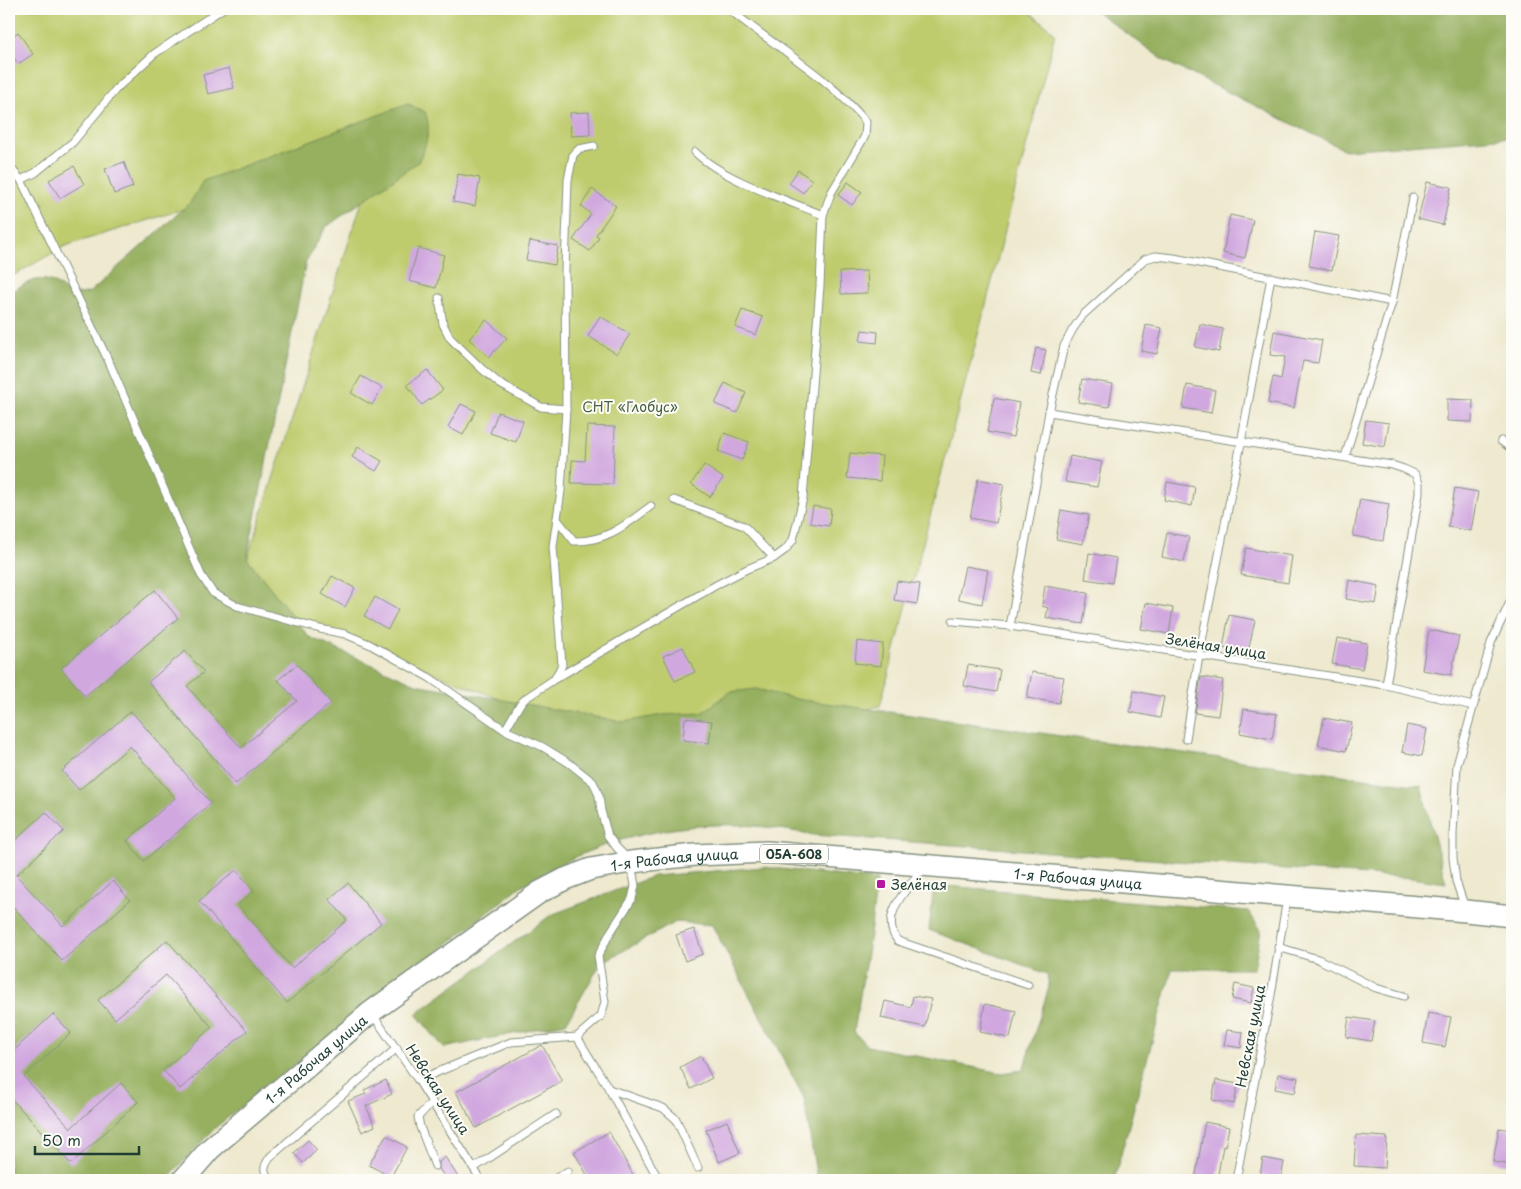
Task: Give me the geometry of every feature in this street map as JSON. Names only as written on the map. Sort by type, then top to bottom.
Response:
[{"type":"main road","name":"1-я Рабочая улица","points":[[183,1180],[210,1149],[371,1012],[540,892],[565,879],[591,869],[631,862],[695,855],[767,852],[1512,916]]},
{"type":"lane","points":[[21,180],[36,173],[73,142],[116,90],[154,54],[222,9]]},
{"type":"lane","points":[[505,730],[520,704],[553,680],[718,584],[774,558],[794,540],[802,498],[820,286],[823,214],[830,193],[865,136],[866,122],[806,65],[752,28],[730,9]]},
{"type":"lane","points":[[553,680],[562,664],[553,546],[561,491],[566,409],[565,270],[568,180],[573,154],[579,149],[594,146]]},
{"type":"lane","points":[[695,152],[703,160],[723,172],[823,214]]},
{"type":"lane","points":[[9,166],[21,180],[110,364],[201,575],[213,593],[237,606],[345,634],[369,644],[430,678],[505,730],[569,763],[592,782],[596,788],[608,836],[631,862],[635,886],[632,900],[598,956],[605,1002],[601,1016],[577,1037],[511,1042],[418,1080]]},
{"type":"lane","points":[[1345,457],[1392,302],[1413,198]]},
{"type":"lane","points":[[1010,626],[1049,412],[1064,346],[1073,328],[1084,315],[1109,290],[1145,259],[1156,256],[1392,302]]},
{"type":"lane","points":[[1186,739],[1271,277]]},
{"type":"lane","points":[[439,298],[443,324],[450,338],[482,369],[500,384],[541,408],[566,409]]},
{"type":"lane","points":[[1049,412],[1241,443],[1345,457],[1404,469],[1415,474],[1420,483],[1415,522],[1386,685]]},
{"type":"lane","points":[[1501,441],[1512,449]]},
{"type":"lane","points":[[674,500],[744,526],[774,558]]},
{"type":"lane","points":[[557,519],[574,541],[587,542],[617,531],[651,506]]},
{"type":"lane","points":[[1466,911],[1456,881],[1453,858],[1457,765],[1491,644],[1512,598]]},
{"type":"lane","name":"Зелёная улица","points":[[953,621],[1010,626],[1386,685],[1473,706]]},
{"type":"lane","points":[[925,866],[893,911],[891,934],[898,941],[1028,985]]},
{"type":"lane","name":"Невская улица","points":[[1236,1180],[1288,896]]},
{"type":"lane","points":[[1278,947],[1318,960],[1376,988],[1404,996]]},
{"type":"lane","name":"Невская улица","points":[[371,1012],[418,1080],[481,1180]]},
{"type":"lane","points":[[577,1037],[609,1089],[659,1180]]},
{"type":"lane","points":[[270,1180],[264,1173],[264,1165],[270,1157],[397,1048]]},
{"type":"lane","points":[[609,1089],[663,1108],[676,1119],[698,1168]]},
{"type":"lane","points":[[432,1102],[418,1117],[435,1166]]},
{"type":"lane","points":[[474,1168],[556,1114]]},
{"type":"lane","points":[[553,1180],[568,1171]]},
{"type":"green space","name":"СНТ «Глобус»","points":[[9,9],[1026,9],[1055,33],[990,289],[880,706],[650,759],[236,594],[379,148],[65,246],[9,278]]},
{"type":"green space","points":[[1093,9],[1512,9],[1512,137],[1345,150],[1165,61]]},
{"type":"green space","points":[[408,104],[425,112],[427,118],[427,137],[418,162],[326,227],[306,262],[247,558],[309,637],[416,684],[623,722],[663,715],[702,713],[730,692],[756,689],[796,699],[1421,786],[1446,883],[1411,878],[814,835],[740,825],[689,827],[636,836],[587,852],[521,886],[216,1127],[166,1180],[9,1180],[9,293],[27,283],[41,279],[53,282],[69,293],[81,294],[90,292],[190,203],[203,181]]},
{"type":"green space","points":[[764,867],[877,880],[854,1032],[867,1046],[1002,1073],[1023,1070],[1049,987],[1047,974],[929,930],[934,885],[1248,911],[1261,930],[1254,969],[1172,969],[1114,1180],[817,1180],[804,1098],[712,925],[676,922],[601,963],[566,1023],[444,1048],[416,1014],[551,915],[654,876]]},
{"type":"building","points":[[18,32],[33,54],[18,64],[9,50],[9,39]]},
{"type":"building","points":[[229,68],[234,88],[208,94],[203,75]]},
{"type":"building","points":[[589,112],[590,135],[571,136],[570,113]]},
{"type":"building","points":[[124,162],[133,187],[114,194],[105,169]]},
{"type":"building","points":[[74,166],[84,184],[60,198],[49,180]]},
{"type":"building","points":[[798,170],[812,180],[803,193],[789,183]]},
{"type":"building","points":[[458,174],[480,178],[475,206],[453,202]]},
{"type":"building","points":[[848,182],[862,192],[852,205],[838,195]]},
{"type":"building","points":[[1427,182],[1451,187],[1443,225],[1418,219]]},
{"type":"building","points":[[592,189],[616,206],[596,235],[599,237],[590,251],[573,240],[591,214],[581,206]]},
{"type":"building","points":[[1230,215],[1253,220],[1245,258],[1223,253]]},
{"type":"building","points":[[1315,232],[1339,236],[1332,270],[1309,266]]},
{"type":"building","points":[[530,241],[558,246],[555,265],[526,260]]},
{"type":"building","points":[[418,248],[444,255],[436,288],[409,281]]},
{"type":"building","points":[[867,271],[868,293],[841,294],[840,272]]},
{"type":"building","points":[[742,310],[763,317],[756,335],[735,327]]},
{"type":"building","points":[[600,316],[630,334],[617,354],[588,336]]},
{"type":"building","points":[[486,320],[507,338],[489,357],[469,339]]},
{"type":"building","points":[[1200,324],[1223,329],[1219,352],[1195,347]]},
{"type":"building","points":[[1146,325],[1162,328],[1157,354],[1141,351]]},
{"type":"building","points":[[862,330],[878,332],[877,343],[860,341]]},
{"type":"building","points":[[1274,331],[1322,340],[1318,363],[1303,361],[1294,408],[1268,403],[1273,377],[1281,379],[1285,357],[1270,355]]},
{"type":"building","points":[[1036,348],[1046,350],[1041,375],[1031,373]]},
{"type":"building","points":[[427,370],[443,390],[422,405],[407,385]]},
{"type":"building","points":[[361,376],[382,388],[372,405],[351,393]]},
{"type":"building","points":[[1082,379],[1113,384],[1109,407],[1078,402]]},
{"type":"building","points":[[725,383],[746,393],[737,413],[715,404]]},
{"type":"building","points":[[1187,385],[1215,390],[1211,413],[1183,408]]},
{"type":"building","points":[[994,398],[1019,403],[1013,437],[987,432]]},
{"type":"building","points":[[1447,399],[1473,400],[1472,422],[1447,421]]},
{"type":"building","points":[[461,404],[476,411],[463,435],[448,427]]},
{"type":"building","points":[[498,412],[523,421],[516,442],[490,433]]},
{"type":"building","points":[[1366,420],[1389,423],[1385,447],[1362,443]]},
{"type":"building","points":[[587,426],[615,427],[613,484],[571,483],[572,460],[585,461]]},
{"type":"building","points":[[724,433],[749,442],[742,460],[718,451]]},
{"type":"building","points":[[358,447],[382,461],[376,471],[352,457]]},
{"type":"building","points":[[850,453],[882,456],[880,481],[847,478]]},
{"type":"building","points":[[1070,456],[1102,462],[1097,487],[1065,482]]},
{"type":"building","points":[[704,465],[723,478],[710,497],[691,484]]},
{"type":"building","points":[[978,479],[1004,484],[996,523],[970,518]]},
{"type":"building","points":[[1167,482],[1195,487],[1192,506],[1164,500]]},
{"type":"building","points":[[1455,488],[1478,492],[1471,531],[1448,527]]},
{"type":"building","points":[[1360,499],[1389,504],[1383,541],[1353,536]]},
{"type":"building","points":[[813,506],[831,509],[829,526],[810,523]]},
{"type":"building","points":[[1061,510],[1089,515],[1083,544],[1056,539]]},
{"type":"building","points":[[1167,533],[1189,537],[1184,562],[1162,557]]},
{"type":"building","points":[[1246,548],[1292,556],[1288,583],[1241,575]]},
{"type":"building","points":[[1089,553],[1116,558],[1112,583],[1085,579]]},
{"type":"building","points":[[965,566],[988,570],[982,604],[958,599]]},
{"type":"building","points":[[332,576],[355,588],[345,607],[322,594]]},
{"type":"building","points":[[1349,580],[1379,586],[1376,604],[1346,599]]},
{"type":"building","points":[[897,581],[920,584],[917,604],[894,600]]},
{"type":"building","points":[[1045,586],[1088,593],[1083,624],[1046,618],[1048,608],[1042,606]]},
{"type":"building","points":[[155,590],[178,618],[85,696],[61,668]]},
{"type":"building","points":[[375,597],[398,610],[388,629],[364,616]]},
{"type":"building","points":[[1146,603],[1173,608],[1169,634],[1141,629]]},
{"type":"building","points":[[1229,615],[1255,620],[1248,652],[1223,648]]},
{"type":"building","points":[[1429,630],[1459,636],[1451,675],[1422,670]]},
{"type":"building","points":[[1337,638],[1367,643],[1362,669],[1332,664]]},
{"type":"building","points":[[857,641],[883,644],[881,666],[855,663]]},
{"type":"building","points":[[683,647],[695,672],[675,681],[663,656]]},
{"type":"building","points":[[185,651],[204,672],[187,686],[241,748],[297,701],[278,680],[297,664],[331,703],[236,784],[148,682]]},
{"type":"building","points":[[968,665],[1000,670],[996,692],[964,686]]},
{"type":"building","points":[[1032,672],[1064,677],[1059,703],[1027,698]]},
{"type":"building","points":[[1201,677],[1223,680],[1218,716],[1195,713]]},
{"type":"building","points":[[1134,691],[1164,697],[1160,718],[1130,712]]},
{"type":"building","points":[[1244,709],[1277,714],[1272,739],[1240,733]]},
{"type":"building","points":[[131,711],[211,803],[144,861],[127,841],[175,798],[130,746],[79,790],[62,771]]},
{"type":"building","points":[[685,718],[712,721],[709,743],[683,740]]},
{"type":"building","points":[[1324,718],[1352,723],[1346,751],[1318,745]]},
{"type":"building","points":[[1407,725],[1427,729],[1422,756],[1402,752]]},
{"type":"building","points":[[46,812],[64,831],[16,875],[63,926],[113,881],[130,900],[62,961],[9,902],[9,846]]},
{"type":"building","points":[[236,870],[254,891],[238,905],[292,968],[347,920],[329,899],[348,883],[381,923],[287,1003],[199,901]]},
{"type":"building","points":[[694,929],[703,954],[685,961],[676,935]]},
{"type":"building","points":[[167,940],[247,1031],[180,1089],[163,1070],[212,1027],[166,975],[115,1019],[98,1000]]},
{"type":"building","points":[[1235,984],[1254,988],[1251,1003],[1232,999]]},
{"type":"building","points":[[913,996],[931,999],[925,1027],[881,1018],[885,1001],[911,1007]]},
{"type":"building","points":[[985,1004],[1016,1011],[1010,1038],[980,1032]]},
{"type":"building","points":[[1428,1013],[1451,1017],[1445,1047],[1423,1043]]},
{"type":"building","points":[[53,1014],[71,1033],[24,1077],[71,1128],[121,1083],[138,1102],[71,1164],[9,1096],[9,1055]]},
{"type":"building","points":[[1349,1017],[1375,1021],[1371,1041],[1346,1037]]},
{"type":"building","points":[[1227,1030],[1243,1032],[1241,1048],[1224,1045]]},
{"type":"building","points":[[542,1045],[562,1081],[476,1128],[456,1092]]},
{"type":"building","points":[[701,1056],[712,1078],[691,1089],[680,1067]]},
{"type":"building","points":[[1278,1074],[1298,1078],[1295,1093],[1275,1089]]},
{"type":"building","points":[[386,1080],[392,1094],[366,1106],[375,1126],[362,1132],[348,1101],[366,1094],[364,1090]]},
{"type":"building","points":[[1216,1080],[1238,1084],[1234,1104],[1212,1100]]},
{"type":"building","points":[[727,1121],[740,1153],[719,1162],[706,1130]]},
{"type":"building","points":[[1205,1122],[1229,1127],[1225,1147],[1223,1146],[1217,1180],[1195,1180]]},
{"type":"building","points":[[1499,1128],[1512,1130],[1512,1165],[1493,1162]]},
{"type":"building","points":[[609,1132],[636,1180],[590,1180],[574,1152]]},
{"type":"building","points":[[386,1135],[407,1147],[391,1177],[369,1165]]},
{"type":"building","points":[[1356,1135],[1387,1137],[1385,1168],[1354,1166]]},
{"type":"building","points":[[308,1140],[317,1150],[303,1163],[294,1153]]},
{"type":"building","points":[[445,1157],[460,1180],[447,1180],[439,1169],[439,1162]]},
{"type":"building","points":[[1263,1158],[1284,1162],[1281,1178],[1260,1175]]},
{"type":"place","name":"Зелёная","points":[[881,884]]}]
